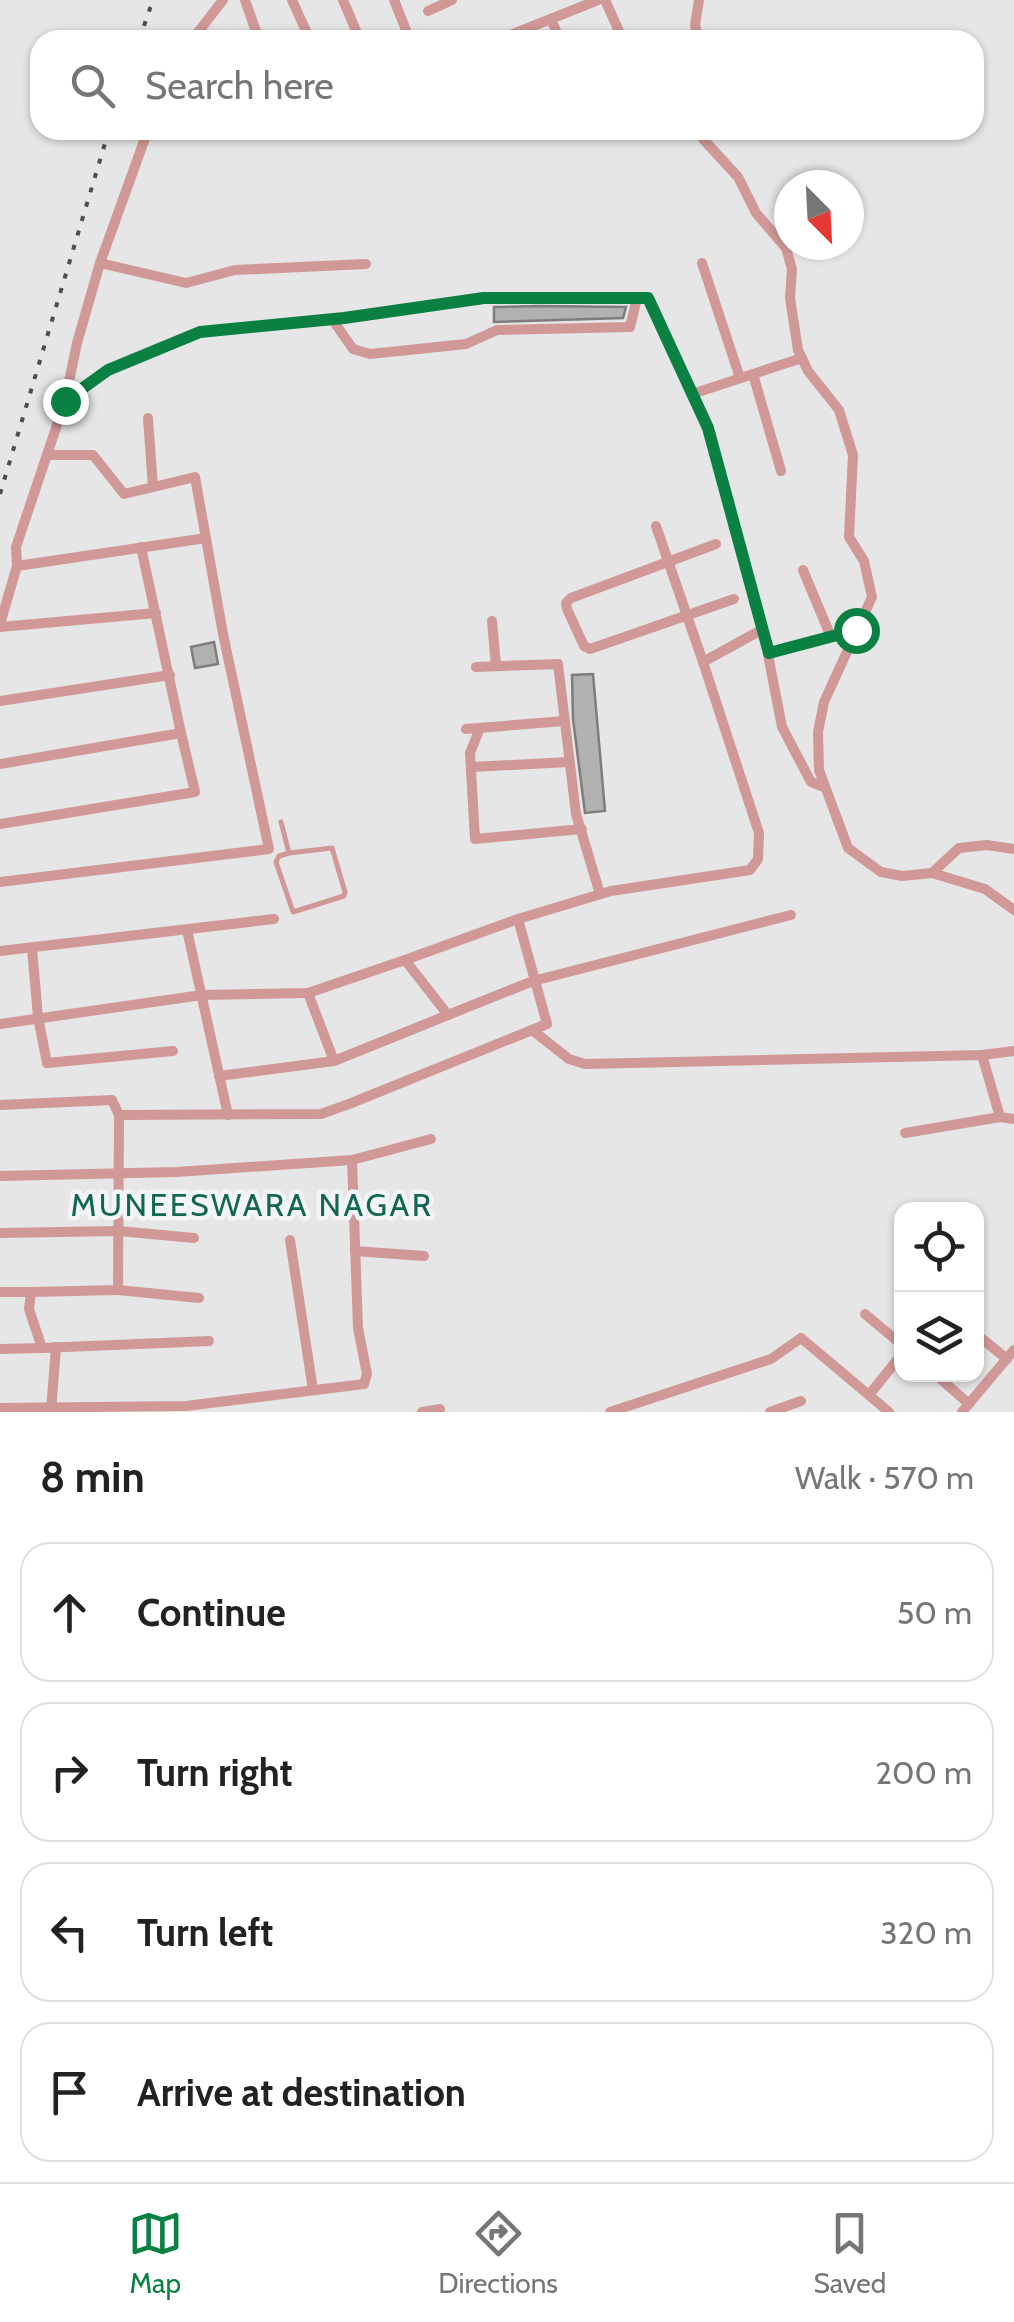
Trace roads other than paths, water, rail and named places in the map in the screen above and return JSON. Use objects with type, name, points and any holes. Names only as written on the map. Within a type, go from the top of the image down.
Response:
[{"type":"street","points":[[200,30],[222,0]]},
{"type":"street","points":[[245,0],[256,30]]},
{"type":"street","points":[[292,0],[306,30]]},
{"type":"street","points":[[343,0],[356,30]]},
{"type":"street","points":[[394,0],[406,30]]},
{"type":"street","points":[[428,10],[449,0]]},
{"type":"street","points":[[523,30],[601,0],[618,30]]},
{"type":"street","points":[[696,30],[699,0]]},
{"type":"street","points":[[551,19],[556,30]]},
{"type":"street","points":[[144,140],[100,263],[76,344],[65,401],[16,547],[16,566],[0,625],[156,613]]},
{"type":"street","points":[[704,140],[738,177],[756,213],[786,248],[792,269],[790,298],[802,358],[839,410],[853,455],[849,537],[864,561],[872,597],[824,702],[818,732],[819,770],[848,848],[881,872],[902,876],[932,873],[985,890],[1014,910]]},
{"type":"street","points":[[100,263],[186,283],[236,270],[366,264]]},
{"type":"street","points":[[702,263],[740,378]]},
{"type":"street","points":[[65,401],[108,370],[200,332],[332,320],[484,298],[648,298],[708,428],[763,628],[782,727],[811,782],[824,787]]},
{"type":"street","points":[[332,320],[353,349],[370,354],[466,344],[492,331],[628,328],[637,298]]},
{"type":"street","points":[[692,394],[802,358]]},
{"type":"street","points":[[753,374],[781,471]]},
{"type":"street","points":[[148,418],[153,487]]},
{"type":"street","points":[[0,882],[270,849],[223,634],[195,477],[124,494],[93,455],[48,455]]},
{"type":"street","points":[[0,1024],[202,995],[308,993],[600,894],[750,870],[758,859],[759,833],[656,526]]},
{"type":"street","points":[[16,566],[206,538]]},
{"type":"street","points":[[716,544],[571,598],[567,609],[588,649],[734,599]]},
{"type":"street","points":[[0,824],[195,792],[141,548]]},
{"type":"street","points":[[803,570],[831,637]]},
{"type":"street","points":[[492,622],[496,666]]},
{"type":"street","points":[[703,662],[763,628]]},
{"type":"street","points":[[769,653],[856,630]]},
{"type":"street","points":[[476,667],[558,664],[576,814],[600,894]]},
{"type":"street","points":[[0,700],[170,675]]},
{"type":"street","points":[[466,729],[564,721]]},
{"type":"street","points":[[480,728],[470,753],[475,838],[582,829]]},
{"type":"street","points":[[0,764],[181,733]]},
{"type":"street","points":[[472,767],[569,762]]},
{"type":"street","points":[[932,873],[959,848],[988,845],[1014,849]]},
{"type":"street","points":[[219,1076],[334,1061],[533,980],[791,915]]},
{"type":"street","points":[[0,951],[274,919]]},
{"type":"street","points":[[120,1115],[321,1114],[547,1024],[518,919]]},
{"type":"street","points":[[188,930],[228,1115]]},
{"type":"street","points":[[32,948],[38,1017],[48,1064],[173,1050]]},
{"type":"street","points":[[406,960],[448,1015]]},
{"type":"street","points":[[308,993],[334,1061]]},
{"type":"street","points":[[532,1030],[569,1059],[585,1064],[1014,1051]]},
{"type":"street","points":[[982,1054],[1000,1117]]},
{"type":"street","points":[[0,1105],[112,1100],[120,1115],[118,1290]]},
{"type":"street","points":[[905,1132],[1000,1117],[1014,1119]]},
{"type":"street","points":[[0,1176],[119,1174],[352,1160],[431,1140]]},
{"type":"street","points":[[0,1408],[186,1406],[360,1386],[367,1382],[358,1328],[352,1160]]},
{"type":"street","points":[[0,1233],[118,1231],[194,1238]]},
{"type":"street","points":[[290,1240],[313,1390]]},
{"type":"street","points":[[355,1251],[424,1256]]},
{"type":"street","points":[[0,1292],[118,1290],[199,1298]]},
{"type":"street","points":[[30,1292],[29,1309],[42,1348]]},
{"type":"street","points":[[865,1314],[894,1338]]},
{"type":"street","points":[[610,1412],[771,1360],[802,1338],[889,1412]]},
{"type":"street","points":[[943,1382],[966,1408],[1011,1355],[984,1339]]},
{"type":"street","points":[[0,1349],[209,1341]]},
{"type":"street","points":[[51,1410],[56,1347]]},
{"type":"street","points":[[870,1395],[894,1364]]},
{"type":"street","points":[[256,1397],[258,1412]]},
{"type":"street","points":[[770,1412],[801,1400]]},
{"type":"street","points":[[422,1412],[440,1409]]},
{"type":"lane","points":[[281,822],[287,850]]},
{"type":"lane","points":[[270,849],[332,848],[344,896],[293,912],[276,862],[287,850]]},
{"type":"railway","points":[[142,30],[153,0]]},
{"type":"railway","points":[[0,494],[106,140]]},
{"type":"district","name":"MUNEESWARA NAGAR","points":[[252,1204]]}]
